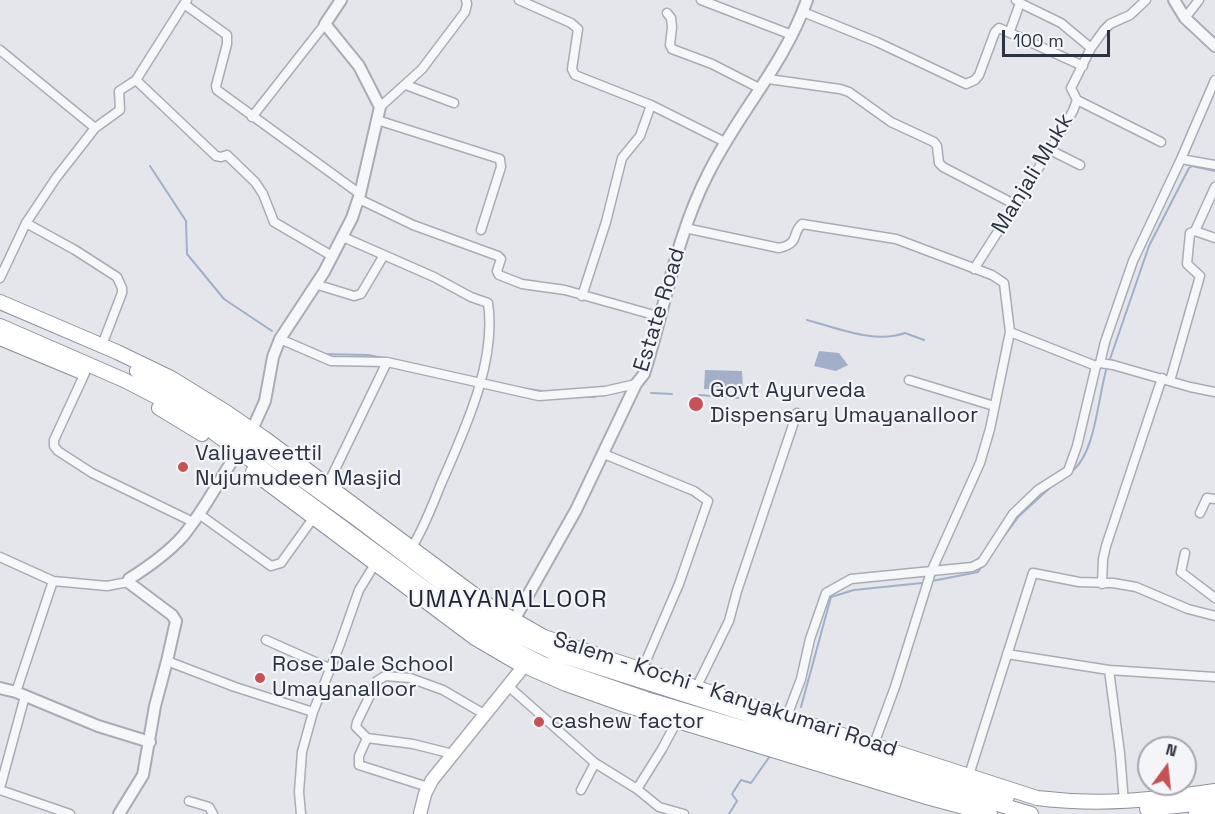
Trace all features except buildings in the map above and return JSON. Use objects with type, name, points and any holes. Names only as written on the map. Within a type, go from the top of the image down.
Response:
[{"type":"highway","name":"Salem - Kochi - Kanyakumari Road","points":[[0,303],[102,345],[171,378],[252,430],[328,484],[488,605],[544,637],[1037,798],[1073,802],[1124,802],[1215,791]]},
{"type":"highway","points":[[0,313],[128,367],[192,400],[353,516],[498,626],[554,653],[1026,803],[1085,812],[1215,802]]},
{"type":"highway","points":[[0,326],[124,380],[186,412],[492,638],[543,664],[646,699],[1031,814]]},
{"type":"highway","name":"Salem - Kochi - Kanyakumari Road","points":[[0,338],[137,394],[195,429],[475,638],[524,666],[622,704],[959,810],[990,814]]},
{"type":"highway","points":[[1196,814],[1215,812]]},
{"type":"main road","points":[[420,814],[428,787],[524,666]]},
{"type":"street","points":[[252,117],[341,0]]},
{"type":"street","points":[[252,430],[265,401],[273,357],[280,339],[324,272],[343,237],[360,196],[380,107],[422,69],[465,12],[466,0]]},
{"type":"street","points":[[519,0],[575,25],[578,33],[572,69],[575,75],[651,105],[726,142]]},
{"type":"street","points":[[701,0],[792,35]]},
{"type":"street","name":"Estate Road","points":[[514,620],[576,510],[636,384],[644,374],[685,228],[707,176],[726,142],[768,79],[792,35],[807,0]]},
{"type":"street","name":"Manjali Mukk","points":[[974,269],[1050,150],[1077,100],[1071,88],[1091,48],[1110,24],[1130,15],[1146,0]]},
{"type":"street","points":[[1174,0],[1185,18],[1215,46]]},
{"type":"street","points":[[1185,18],[1199,0]]},
{"type":"street","points":[[1010,32],[1018,1],[1061,22],[1091,48]]},
{"type":"street","points":[[0,278],[26,223],[56,178],[94,128],[120,110],[120,91],[136,80],[186,2],[227,35],[227,44],[216,86],[220,94],[360,196],[413,225],[498,256],[501,259],[497,272],[503,277],[522,284],[565,290],[661,317]]},
{"type":"street","points":[[667,12],[671,18],[670,45],[672,50],[712,64],[760,89]]},
{"type":"street","points":[[803,12],[877,42],[966,84],[975,80],[979,75],[995,32],[999,28],[1083,66]]},
{"type":"street","points":[[325,24],[359,66],[380,107]]},
{"type":"street","points":[[0,50],[94,128]]},
{"type":"street","points":[[768,79],[849,92],[891,122],[934,142],[937,146],[939,163],[943,167],[1016,205]]},
{"type":"street","points":[[136,80],[216,156],[227,155],[255,182],[263,194],[274,222],[332,256]]},
{"type":"street","points":[[787,716],[801,679],[810,639],[826,592],[851,579],[972,567],[981,562],[1013,514],[1038,490],[1068,471],[1103,364],[1105,342],[1133,261],[1215,80]]},
{"type":"street","points":[[406,85],[454,103]]},
{"type":"street","points":[[1077,100],[1161,142]]},
{"type":"street","points":[[582,296],[606,222],[622,158],[639,136],[651,105]]},
{"type":"street","points":[[377,120],[500,159],[501,167],[481,230]]},
{"type":"street","points":[[1050,150],[1080,165]]},
{"type":"street","points":[[1181,159],[1215,165]]},
{"type":"street","points":[[1102,584],[1106,546],[1166,380],[1200,276],[1187,264],[1189,237],[1192,231],[1195,231],[1215,186]]},
{"type":"street","points":[[26,223],[117,277],[122,293],[102,345]]},
{"type":"street","points":[[685,228],[779,248],[789,245],[794,240],[802,224],[897,239],[992,275],[1004,283],[1010,332],[980,464],[930,572],[895,687],[874,744]]},
{"type":"street","points":[[1195,231],[1215,238]]},
{"type":"street","points":[[343,237],[488,303],[489,332],[480,383],[461,439],[412,548]]},
{"type":"street","points":[[315,284],[354,296],[361,294],[384,255]]},
{"type":"street","points":[[1010,332],[1103,364],[1215,392]]},
{"type":"street","points":[[280,339],[331,362],[387,362],[539,396],[605,391],[636,384]]},
{"type":"street","points":[[328,484],[387,362]]},
{"type":"street","points":[[85,373],[54,440],[54,446],[92,473],[196,518],[271,566],[281,563],[314,518]]},
{"type":"street","points":[[909,380],[994,406]]},
{"type":"street","points":[[696,688],[729,621],[736,591],[797,412]]},
{"type":"street","points":[[604,454],[694,491],[708,501],[680,584],[642,670]]},
{"type":"street","points":[[0,557],[52,581],[107,586],[128,582],[183,536],[234,458]]},
{"type":"street","points":[[1200,513],[1207,498],[1215,499]]},
{"type":"street","points":[[1185,553],[1181,572],[1215,598]]},
{"type":"street","points":[[301,814],[299,792],[302,752],[313,712],[359,590],[375,564]]},
{"type":"street","points":[[969,775],[1034,573],[1079,582],[1113,583],[1136,587],[1188,609],[1215,616]]},
{"type":"street","points":[[52,581],[21,694],[0,789],[70,814]]},
{"type":"street","points":[[118,814],[143,775],[157,695],[176,621],[172,615],[128,582]]},
{"type":"street","points":[[266,640],[331,669]]},
{"type":"street","points":[[1007,654],[1109,670],[1215,677]]},
{"type":"street","points":[[167,661],[235,687],[313,712]]},
{"type":"street","points":[[1109,670],[1124,802]]},
{"type":"street","points":[[453,753],[413,744],[367,738],[358,731],[357,722],[377,681],[385,676],[410,678],[443,690],[484,714]]},
{"type":"street","points":[[507,685],[595,763],[637,789],[658,810],[684,814]]},
{"type":"street","points":[[0,688],[21,694],[98,726],[150,742]]},
{"type":"street","points":[[637,789],[677,721]]},
{"type":"street","points":[[367,738],[359,756],[359,765],[428,787]]},
{"type":"street","points":[[581,790],[595,763]]},
{"type":"street","points":[[189,801],[209,807],[213,814]]},
{"type":"water","points":[[819,351],[839,353],[848,365],[836,371],[814,366]]},
{"type":"water","points":[[705,370],[742,371],[743,390],[704,389]]},
{"type":"waterway","points":[[150,166],[186,221],[187,254],[224,299],[272,331]]},
{"type":"waterway","points":[[1109,362],[1149,246],[1189,168],[1192,166],[1215,171]]},
{"type":"waterway","points":[[807,320],[869,336],[881,337],[905,333],[924,340]]},
{"type":"waterway","points":[[323,354],[368,355],[383,358]]},
{"type":"waterway","points":[[1072,471],[1080,463],[1091,438],[1107,367]]},
{"type":"waterway","points":[[517,387],[547,392]]},
{"type":"waterway","points":[[651,393],[672,394]]},
{"type":"waterway","points":[[699,395],[738,398]]},
{"type":"waterway","points":[[574,397],[595,397]]},
{"type":"waterway","points":[[1002,539],[1019,516],[1053,485]]},
{"type":"waterway","points":[[932,581],[978,572],[982,566]]},
{"type":"waterway","points":[[801,707],[831,597],[854,590],[922,583]]},
{"type":"waterway","points":[[729,814],[737,801],[732,794],[741,780],[751,783],[770,756]]},
{"type":"place","name":"Govt Ayurveda Dispensary Umayanalloor","points":[[696,404]]},
{"type":"place","name":"Valiyaveettil Nujumudeen Masjid","points":[[183,467]]},
{"type":"place","name":"Rose Dale School Umayanalloor","points":[[260,678]]},
{"type":"place","name":"cashew factor","points":[[539,722]]},
{"type":"district","name":"UMAYANALLOOR","points":[[508,600]]}]
